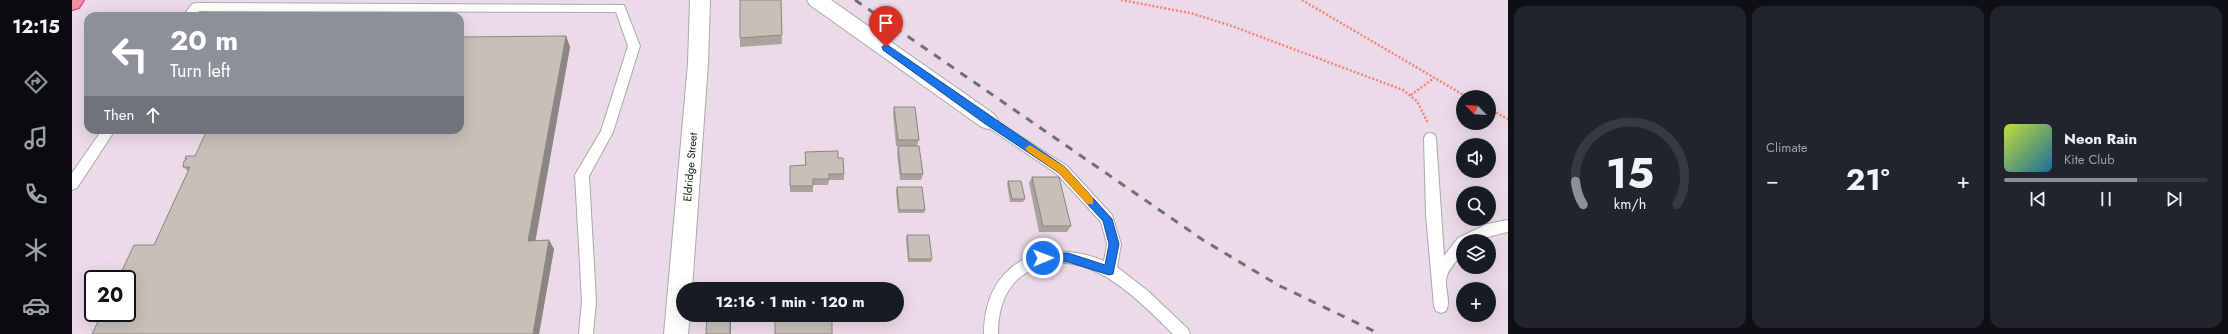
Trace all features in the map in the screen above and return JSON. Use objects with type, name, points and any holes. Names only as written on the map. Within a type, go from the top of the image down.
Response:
[{"type":"street","name":"Eldridge Street","points":[[676,334],[698,63],[700,0]]},
{"type":"street","points":[[817,0],[987,120]]},
{"type":"lane","points":[[192,12],[196,7],[271,4],[620,8],[634,46],[607,132],[582,174],[589,301],[586,334]]},
{"type":"lane","points":[[987,120],[1062,170],[1107,219],[1114,244],[1109,271]]},
{"type":"lane","points":[[72,184],[106,134]]},
{"type":"lane","points":[[1430,138],[1433,214],[1441,306]]},
{"type":"lane","points":[[1479,234],[1487,230],[1508,226]]},
{"type":"lane","points":[[1439,278],[1447,262],[1456,251]]},
{"type":"lane","points":[[991,334],[995,306],[999,292],[1009,277],[1031,261],[1043,258],[1068,258],[1109,271],[1140,292],[1183,334]]},
{"type":"path","points":[[1120,0],[1190,13],[1229,25],[1297,49],[1403,90],[1411,95],[1424,111],[1430,138]]},
{"type":"path","points":[[1302,0],[1456,91]]},
{"type":"path","points":[[1411,95],[1434,78]]},
{"type":"path","points":[[1496,113],[1508,119]]},
{"type":"shaded area","points":[[72,0],[1508,0],[1508,334],[72,334]]},
{"type":"building","points":[[740,0],[781,0],[782,35],[740,38]]},
{"type":"building","points":[[566,36],[528,241],[549,240],[533,334],[92,334],[98,322],[136,322],[136,270],[122,270],[134,245],[154,245],[190,167],[183,167],[184,161],[187,159],[185,159],[186,156],[195,156],[205,134],[464,134],[464,37]]},
{"type":"building","points":[[894,107],[915,107],[919,140],[898,140]]},
{"type":"building","points":[[898,146],[919,146],[923,174],[901,174]]},
{"type":"building","points":[[838,151],[838,158],[843,158],[844,174],[829,174],[829,179],[813,179],[813,186],[790,186],[790,166],[806,165],[805,152]]},
{"type":"building","points":[[1032,177],[1059,177],[1071,226],[1043,226]]},
{"type":"building","points":[[1008,181],[1021,181],[1025,199],[1012,199]]},
{"type":"building","points":[[897,187],[922,187],[925,210],[899,210]]},
{"type":"building","points":[[907,235],[929,235],[932,259],[909,259]]},
{"type":"building","points":[[707,322],[730,322],[730,334],[706,334]]},
{"type":"building","points":[[775,322],[832,322],[832,334],[775,334]]},
{"type":"railway","points":[[855,0],[1203,240],[1278,285],[1380,334]]},
{"type":"slow traffic","points":[[1030,148],[1062,170],[1090,201]]},
{"type":"route","points":[[886,47],[987,120],[1062,170],[1107,219],[1114,244],[1109,271],[1103,267],[1068,258],[1043,258]]}]
